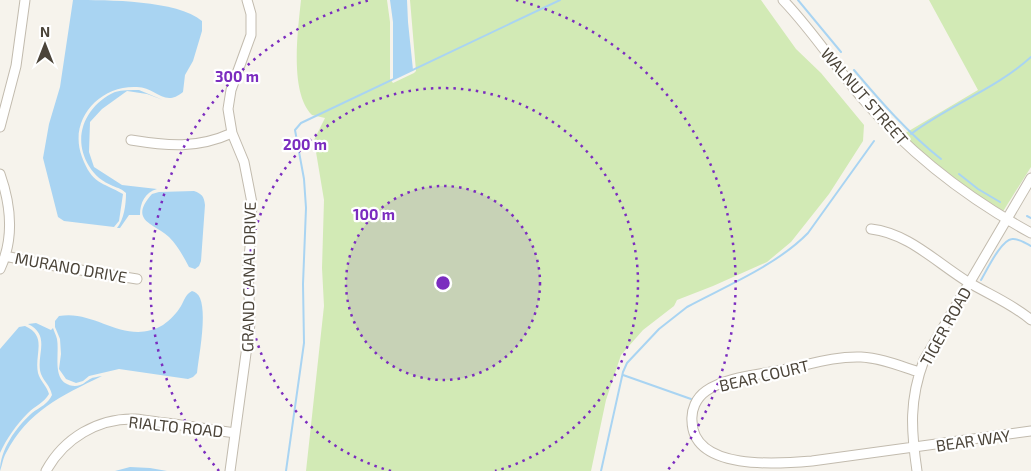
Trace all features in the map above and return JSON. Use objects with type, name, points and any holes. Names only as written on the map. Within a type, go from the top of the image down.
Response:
[{"type":"street","points":[[0,127],[16,66],[25,0]]},
{"type":"street","name":"GRAND CANAL DRIVE","points":[[230,471],[250,324],[248,266],[252,203],[244,162],[232,133],[228,116],[230,96],[250,41],[252,28],[251,14],[247,0]]},
{"type":"street","name":"WALNUT STREET","points":[[783,0],[862,98],[896,134],[958,188],[1006,220],[1031,233]]},
{"type":"street","points":[[131,140],[174,146],[218,140],[232,133]]},
{"type":"street","points":[[0,174],[7,194],[10,226],[5,256],[0,269]]},
{"type":"street","name":"TIGER ROAD","points":[[917,471],[912,413],[919,372],[969,282],[1031,178]]},
{"type":"street","points":[[871,229],[882,230],[899,236],[1031,320]]},
{"type":"street","name":"MURANO DRIVE","points":[[5,256],[42,264],[137,279]]},
{"type":"street","name":"BEAR COURT","points":[[914,448],[800,462],[753,462],[723,458],[712,454],[700,444],[693,429],[692,415],[699,398],[706,391],[728,381],[835,359],[859,357],[876,359],[919,372]]},
{"type":"street","name":"RIALTO ROAD","points":[[46,471],[56,456],[73,439],[92,428],[117,420],[141,420],[235,433]]},
{"type":"street","name":"BEAR WAY","points":[[914,448],[1031,431]]},
{"type":"green space","points":[[301,0],[387,0],[390,22],[390,79],[393,83],[416,71],[410,0],[761,0],[796,49],[821,73],[864,125],[863,141],[829,194],[791,242],[767,262],[677,300],[674,306],[643,330],[621,355],[606,400],[591,471],[306,471],[324,306],[322,268],[324,200],[314,140],[325,118],[312,115],[305,105],[300,92],[297,44]]},
{"type":"green space","points":[[929,0],[1031,0],[1031,167],[1002,213],[940,169],[902,135],[978,90]]},
{"type":"water","points":[[73,0],[123,1],[159,5],[191,14],[202,21],[202,31],[193,61],[185,75],[183,92],[170,98],[160,96],[144,88],[123,88],[110,92],[99,99],[90,107],[83,118],[79,130],[79,143],[86,166],[98,181],[123,194],[119,221],[114,227],[64,221],[58,217],[43,158],[49,124],[60,87]]},
{"type":"water","points":[[390,0],[407,0],[413,70],[393,79],[393,22]]},
{"type":"water","points":[[139,90],[163,100],[147,94],[127,91],[102,109],[90,122],[89,152],[94,167],[122,185],[157,189],[146,195],[141,206],[140,215],[129,215],[120,228],[117,228],[124,212],[126,193],[102,180],[91,169],[81,144],[82,133],[89,113],[105,98],[118,91]]},
{"type":"water","points":[[194,191],[202,196],[205,205],[201,261],[195,269],[189,267],[169,237],[146,220],[142,210],[152,194]]},
{"type":"water","points":[[192,291],[197,293],[200,298],[203,314],[197,373],[193,377],[188,379],[119,369],[89,376],[83,381],[76,383],[66,379],[59,369],[60,339],[55,327],[55,321],[59,316],[73,315],[123,330],[149,331],[171,319],[186,296]]},
{"type":"water","points":[[36,323],[51,330],[53,328],[57,339],[58,368],[62,380],[67,384],[77,386],[82,385],[91,378],[102,376],[59,398],[35,415],[15,438],[5,455],[0,471],[3,455],[10,439],[26,419],[46,403],[52,395],[41,374],[41,340],[39,334],[28,324]]},
{"type":"water","points":[[25,326],[32,330],[38,340],[38,373],[49,394],[45,400],[20,422],[0,453],[0,349],[19,327]]},
{"type":"water","points":[[130,467],[150,468],[167,471],[115,471]]},
{"type":"waterway","points":[[286,471],[304,343],[303,284],[306,208],[304,179],[295,130],[301,123],[560,0]]},
{"type":"waterway","points":[[798,0],[841,52]]},
{"type":"waterway","points":[[911,134],[941,114],[988,88],[1031,57]]},
{"type":"waterway","points":[[854,70],[906,128],[941,159]]},
{"type":"waterway","points":[[601,471],[623,372],[627,363],[659,329],[687,307],[766,265],[796,245],[808,233],[874,141]]},
{"type":"waterway","points":[[959,174],[978,189],[1000,202]]},
{"type":"waterway","points":[[1027,216],[1031,218]]},
{"type":"waterway","points":[[981,280],[1003,244],[1012,239],[1017,239],[1031,246]]},
{"type":"waterway","points":[[623,375],[691,399]]}]
